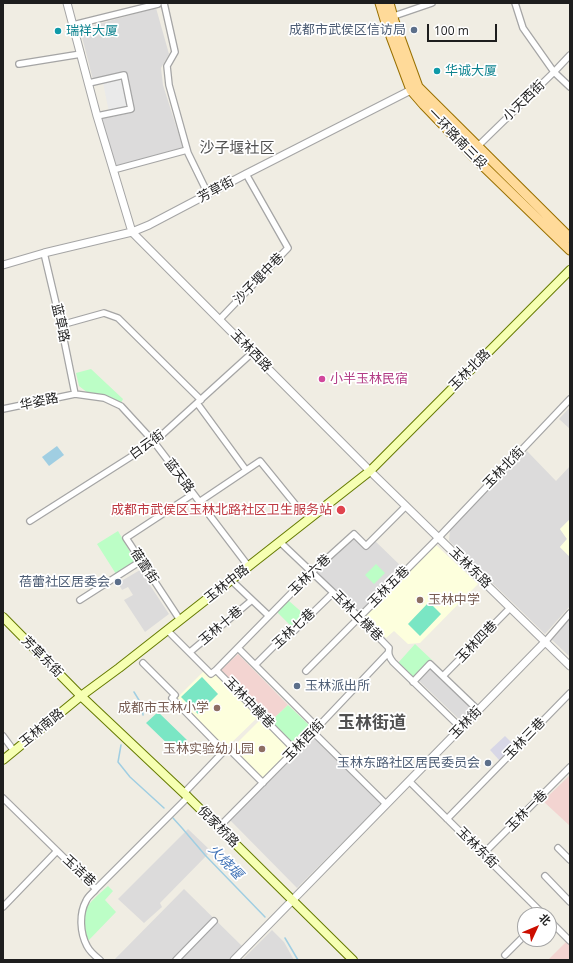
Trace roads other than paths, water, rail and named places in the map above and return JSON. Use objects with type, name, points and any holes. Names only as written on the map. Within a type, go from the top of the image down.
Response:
[{"type":"main road","name":"一环路南三段","points":[[380,3],[386,23],[424,105],[474,157],[570,250]]},
{"type":"main road","name":"一环路南三段","points":[[389,3],[415,88],[430,100],[570,238]]},
{"type":"main road","name":"玉林北路","points":[[370,471],[570,270]]},
{"type":"main road","name":"玉林中路","points":[[82,696],[370,471]]},
{"type":"main road","name":"芳草东街","points":[[4,621],[82,696]]},
{"type":"main road","name":"玉林南路","points":[[3,760],[82,696]]},
{"type":"main road","name":"倪家桥路","points":[[82,696],[186,795],[353,960]]},
{"type":"street","points":[[67,3],[97,116],[132,232]]},
{"type":"street","points":[[73,25],[161,3],[175,52],[168,66],[169,85],[187,150],[208,194]]},
{"type":"street","points":[[394,16],[432,3]]},
{"type":"street","points":[[515,3],[523,28],[554,72],[570,87]]},
{"type":"street","points":[[19,64],[81,54]]},
{"type":"street","name":"小天西街","points":[[477,147],[570,55]]},
{"type":"street","points":[[89,83],[124,75],[131,109],[97,116]]},
{"type":"street","name":"芳草街","points":[[3,264],[132,232],[149,225],[415,88]]},
{"type":"street","points":[[113,170],[187,150]]},
{"type":"street","name":"沙子堰中巷","points":[[220,319],[288,248],[246,174]]},
{"type":"street","name":"玉林西路","points":[[132,232],[370,471]]},
{"type":"street","name":"蓝草路","points":[[44,253],[62,325],[75,394]]},
{"type":"street","points":[[62,325],[104,313],[118,318],[199,401],[246,470]]},
{"type":"street","name":"白云街","points":[[30,521],[154,442],[252,353]]},
{"type":"street","name":"华姿路","points":[[3,409],[75,394]]},
{"type":"street","name":"蓝天路","points":[[75,394],[104,398],[121,406],[154,442],[249,567]]},
{"type":"street","name":"玉林北街","points":[[438,537],[570,399]]},
{"type":"street","points":[[200,502],[260,461],[299,509]]},
{"type":"street","name":"玉林东路","points":[[370,471],[570,666]]},
{"type":"street","name":"蓓蕾街","points":[[180,620],[126,538],[193,494]]},
{"type":"street","name":"玉林六巷","points":[[216,670],[312,572],[354,534],[366,546],[406,506]]},
{"type":"street","name":"玉林五巷","points":[[306,671],[438,537]]},
{"type":"street","name":"玉林上横巷","points":[[280,542],[359,617],[389,648],[388,653],[393,662],[461,728]]},
{"type":"street","points":[[80,600],[141,561]]},
{"type":"street","points":[[231,580],[269,616]]},
{"type":"street","name":"玉林七巷","points":[[255,665],[289,631],[294,631],[333,593]]},
{"type":"street","name":"玉林十巷","points":[[190,652],[252,600]]},
{"type":"street","name":"玉林四巷","points":[[443,676],[510,608]]},
{"type":"street","name":"玉林街","points":[[234,960],[545,642],[570,613]]},
{"type":"street","name":"玉林中横巷","points":[[167,630],[211,674],[216,670],[295,750]]},
{"type":"street","points":[[238,648],[386,804]]},
{"type":"street","name":"玉林西街","points":[[218,828],[388,653]]},
{"type":"street","points":[[144,663],[175,695],[172,698],[224,751],[231,751],[263,783]]},
{"type":"street","points":[[413,682],[430,664],[478,710]]},
{"type":"street","name":"玉林三巷","points":[[447,819],[570,693]]},
{"type":"street","points":[[3,736],[14,751]]},
{"type":"street","name":"玉洁巷","points":[[3,798],[96,889],[186,795],[224,751]]},
{"type":"street","name":"玉林一巷","points":[[483,854],[570,767]]},
{"type":"street","name":"玉林东街","points":[[409,781],[536,907]]},
{"type":"street","points":[[558,848],[570,860]]},
{"type":"street","points":[[3,907],[57,851]]},
{"type":"street","points":[[545,876],[570,902]]},
{"type":"street","points":[[96,889],[86,901],[81,924],[87,945],[100,960]]},
{"type":"street","points":[[176,960],[214,921]]},
{"type":"street","points":[[557,928],[570,941]]},
{"type":"street","points":[[505,955],[517,943]]},
{"type":"water","points":[[57,446],[64,455],[49,466],[42,457]]},
{"type":"waterway","name":"火烧堰","points":[[134,692],[142,705],[143,715]]},
{"type":"waterway","name":"火烧堰","points":[[121,745],[118,762],[130,777],[164,808]]},
{"type":"waterway","name":"火烧堰","points":[[173,818],[205,855],[265,917]]},
{"type":"waterway","name":"火烧堰","points":[[285,938],[298,960]]},
{"type":"place","name":"成都市武侯区信访局","points":[[414,30]]},
{"type":"place","name":"瑞祥大厦","points":[[58,31]]},
{"type":"place","name":"华诚大厦","points":[[437,71]]},
{"type":"place","name":"小半玉林民宿","points":[[322,379]]},
{"type":"place","name":"成都市武侯区玉林北路社区卫生服务站","points":[[341,510]]},
{"type":"place","name":"蓓蕾社区居委会","points":[[118,582]]},
{"type":"place","name":"玉林中学","points":[[420,600]]},
{"type":"place","name":"玉林派出所","points":[[297,686]]},
{"type":"place","name":"成都市玉林小学","points":[[217,708]]},
{"type":"place","name":"玉林实验幼儿园","points":[[262,749]]},
{"type":"place","name":"玉林东路社区居民委员会","points":[[488,763]]},
{"type":"district","name":"沙子堰社区","points":[[237,149]]},
{"type":"district","name":"玉林街道","points":[[372,723]]}]
